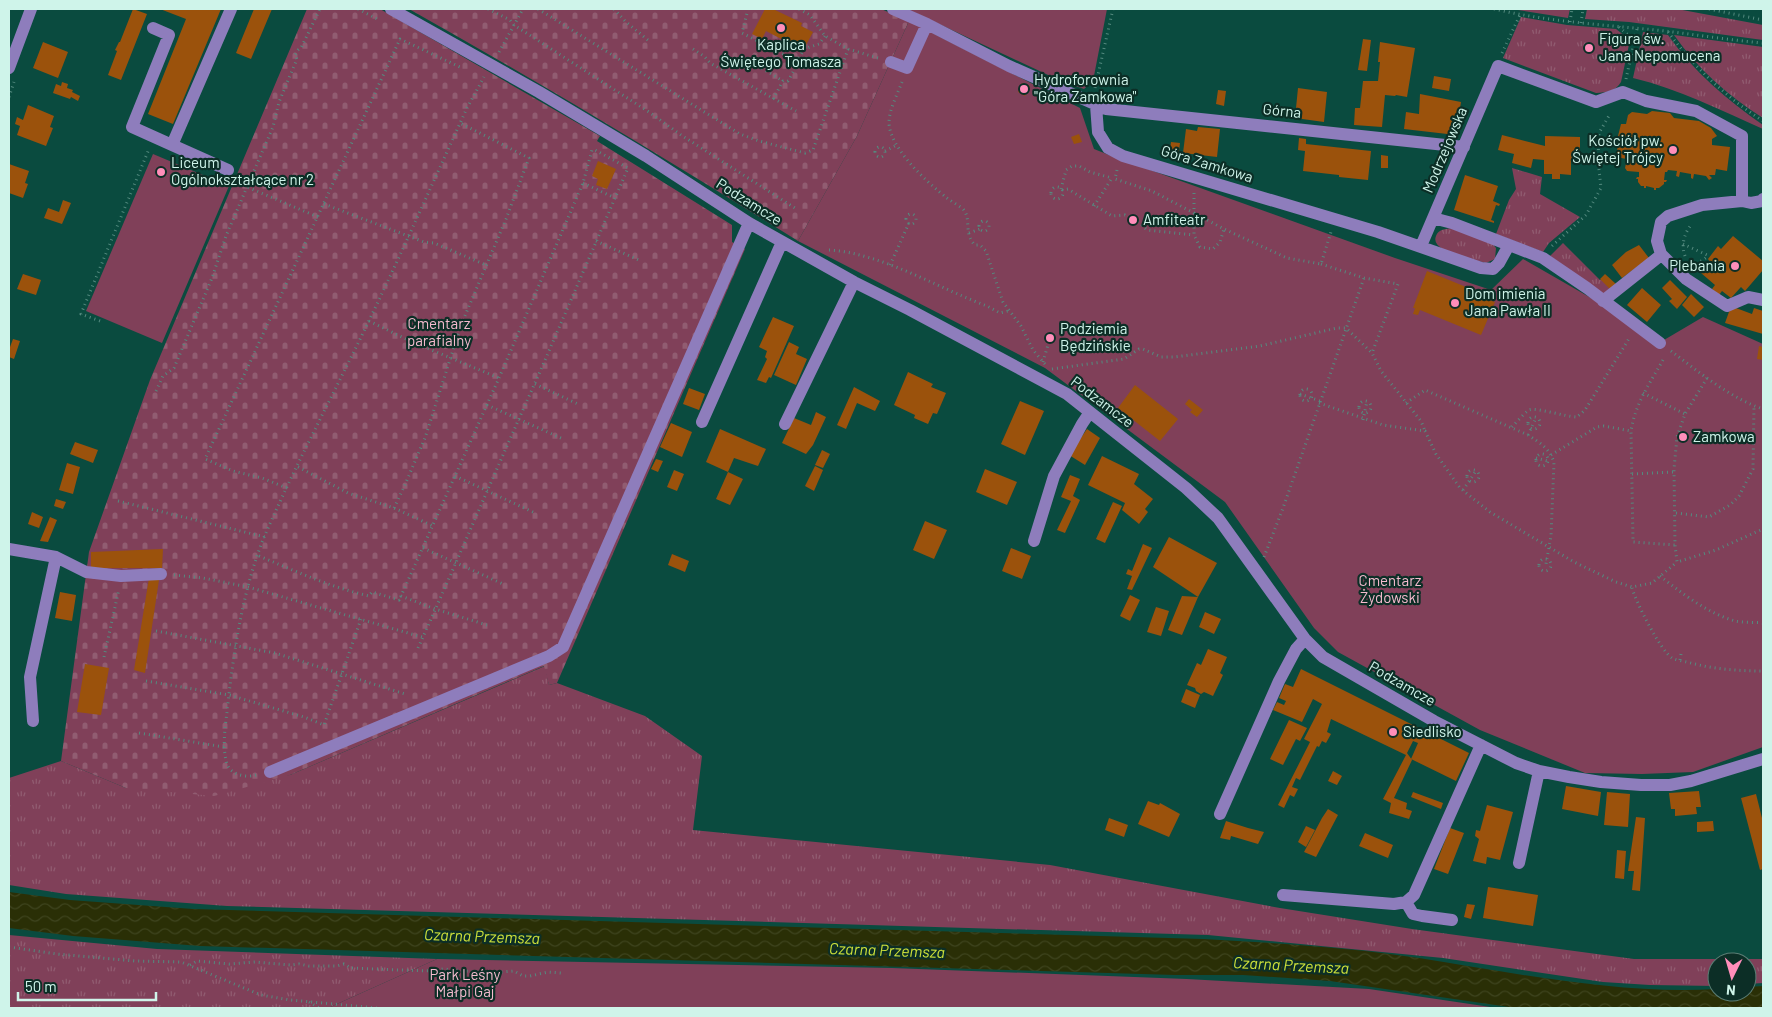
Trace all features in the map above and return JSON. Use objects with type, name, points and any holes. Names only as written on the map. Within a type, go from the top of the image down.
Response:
[{"type":"street","points":[[9,68],[31,9]]},
{"type":"street","points":[[172,145],[231,9]]},
{"type":"street","name":"Podzamcze","points":[[391,9],[638,151],[749,223],[782,242],[1067,394],[1186,488],[1218,518],[1305,640],[1323,657],[1434,722],[1516,763],[1539,771],[1600,782],[1670,785],[1691,781],[1763,759]]},
{"type":"street","points":[[893,9],[927,24],[1009,66],[1096,105]]},
{"type":"street","points":[[891,62],[907,68],[927,24]]},
{"type":"street","points":[[153,28],[169,35],[132,127],[228,170]]},
{"type":"street","points":[[1500,60],[1596,102],[1623,92],[1646,101],[1696,111],[1742,136],[1742,201]]},
{"type":"street","name":"Modrzejowska","points":[[1422,246],[1500,60]]},
{"type":"street","name":"Górna","points":[[1096,105],[1106,109],[1464,147]]},
{"type":"street","name":"Góra Zamkowa","points":[[1096,105],[1098,132],[1108,148],[1123,156],[1198,177],[1422,246],[1482,268],[1494,269],[1509,244]]},
{"type":"street","points":[[1763,199],[1762,201],[1751,203],[1742,201],[1702,205],[1668,216],[1661,222],[1657,241],[1661,255],[1686,279],[1727,306],[1748,297],[1763,300]]},
{"type":"street","points":[[1433,218],[1509,244],[1546,254],[1660,343]]},
{"type":"street","points":[[270,772],[549,656],[563,647],[749,223]]},
{"type":"street","points":[[702,422],[782,242]]},
{"type":"street","points":[[1603,300],[1661,255]]},
{"type":"street","points":[[785,424],[854,282]]},
{"type":"street","points":[[1034,541],[1054,476],[1090,412]]},
{"type":"street","points":[[9,549],[56,557],[86,572],[121,576],[160,574]]},
{"type":"street","points":[[33,722],[30,677],[56,557]]},
{"type":"street","points":[[1220,814],[1279,681],[1296,649],[1305,640]]},
{"type":"street","points":[[1283,895],[1394,904],[1406,902],[1414,895],[1481,745]]},
{"type":"street","points":[[1519,862],[1539,771]]},
{"type":"street","points":[[1406,902],[1413,914],[1452,920]]},
{"type":"path","points":[[156,391],[163,376],[174,368],[212,278],[226,236],[273,127],[279,102],[297,59],[295,56],[298,50],[302,48],[320,9]]},
{"type":"path","points":[[488,9],[510,20],[514,25],[798,210]]},
{"type":"path","points":[[270,772],[250,777],[236,774],[228,766],[224,747],[236,646],[248,587],[265,537],[287,488],[369,321],[460,123],[523,9]]},
{"type":"path","points":[[538,9],[740,134],[805,153],[813,150],[848,49]]},
{"type":"path","points":[[614,9],[649,41]]},
{"type":"path","points":[[748,9],[742,33],[797,60]]},
{"type":"path","points":[[799,9],[810,15],[825,36],[848,49],[891,62]]},
{"type":"path","points":[[1096,105],[1093,95],[1113,9]]},
{"type":"path","points":[[1494,9],[1520,15],[1570,22],[1763,44]]},
{"type":"path","points":[[1570,22],[1572,9]]},
{"type":"path","points":[[1581,23],[1583,9]]},
{"type":"path","points":[[1709,9],[1763,20]]},
{"type":"path","points":[[1500,60],[1520,15]]},
{"type":"path","points":[[1619,27],[1635,41]]},
{"type":"path","points":[[1546,254],[1586,215],[1601,188],[1598,160],[1599,133],[1623,92],[1638,29]]},
{"type":"path","points":[[1667,32],[1699,70],[1741,106],[1763,121]]},
{"type":"path","points":[[753,64],[783,81],[788,81],[804,49],[819,44],[825,36]]},
{"type":"path","points":[[287,488],[262,478],[233,471],[205,459],[400,39],[467,70]]},
{"type":"path","points":[[693,49],[710,63],[796,111]]},
{"type":"path","points":[[907,68],[890,114],[889,124],[893,138],[920,173],[948,200],[967,214],[969,239],[974,245],[980,245],[986,251],[1000,296],[1008,311],[1021,326],[1033,350],[1050,369],[1124,358],[1139,349],[1162,357],[1202,354],[1260,346],[1337,328],[1346,328],[1372,353],[1381,371],[1421,421],[1436,454],[1460,488],[1490,512],[1547,548],[1574,562],[1632,587],[1652,583],[1677,562],[1716,550],[1763,529]]},
{"type":"path","points":[[475,74],[484,78]]},
{"type":"path","points":[[773,99],[783,81]]},
{"type":"path","points":[[394,508],[424,438],[461,325],[506,219],[529,158],[460,123]]},
{"type":"path","points":[[100,321],[81,314],[154,137]]},
{"type":"path","points":[[885,151],[898,145]]},
{"type":"path","points":[[259,556],[351,592],[369,596],[372,592],[399,600],[584,184],[592,150],[628,168],[418,648]]},
{"type":"path","points":[[1094,206],[1114,179],[1123,156]]},
{"type":"path","points":[[1194,235],[1147,230],[1140,223],[1125,215],[1112,216],[1068,189],[1061,190],[1066,170],[1072,166],[1080,166],[1090,172],[1152,191],[1224,229],[1287,258],[1321,264],[1364,278],[1398,284],[1372,353]]},
{"type":"path","points":[[584,184],[615,198]]},
{"type":"path","points":[[247,187],[318,217]]},
{"type":"path","points":[[1194,195],[1194,235],[1200,247],[1213,249],[1220,242],[1224,229]]},
{"type":"path","points":[[324,204],[486,265]]},
{"type":"path","points":[[890,265],[909,223]]},
{"type":"path","points":[[1688,262],[1682,248],[1686,231],[1692,224]]},
{"type":"path","points":[[969,233],[980,229]]},
{"type":"path","points":[[1321,264],[1330,235]]},
{"type":"path","points":[[596,242],[641,261]]},
{"type":"path","points":[[1683,244],[1707,255],[1707,257],[1690,269]]},
{"type":"path","points":[[828,250],[844,251],[890,265],[987,306],[1000,314],[1008,311]]},
{"type":"path","points":[[1264,556],[1283,508],[1364,278]]},
{"type":"path","points":[[369,321],[410,341],[499,378]]},
{"type":"path","points":[[1512,427],[1528,411],[1534,409],[1577,418],[1584,411],[1636,325]]},
{"type":"path","points":[[1043,362],[1050,338]]},
{"type":"path","points":[[1660,343],[1708,378],[1754,406],[1763,409]]},
{"type":"path","points":[[1124,351],[1130,355]]},
{"type":"path","points":[[1663,360],[1643,393],[1631,431],[1633,542],[1675,545]]},
{"type":"path","points":[[1677,562],[1674,472],[1677,437],[1685,414],[1708,378]]},
{"type":"path","points":[[535,384],[580,405]]},
{"type":"path","points":[[1312,398],[1312,392],[1308,390],[1304,390],[1300,394],[1364,420],[1383,425],[1425,431]]},
{"type":"path","points":[[1406,403],[1425,390],[1512,427],[1544,445],[1554,462],[1551,536],[1547,548],[1547,561]]},
{"type":"path","points":[[1643,393],[1685,414]]},
{"type":"path","points":[[1364,420],[1367,401],[1363,401],[1359,405],[1360,411],[1365,413]]},
{"type":"path","points":[[487,405],[563,439]]},
{"type":"path","points":[[1676,513],[1709,517],[1730,505],[1739,496],[1753,469],[1754,406]]},
{"type":"path","points":[[1528,435],[1536,418],[1540,422],[1540,426],[1534,430],[1531,429]]},
{"type":"path","points":[[1551,455],[1597,427],[1604,426],[1631,431]]},
{"type":"path","points":[[1548,461],[1540,466],[1537,464],[1536,458],[1554,462]]},
{"type":"path","points":[[298,467],[348,493],[394,508],[433,526]]},
{"type":"path","points":[[1463,490],[1476,471],[1472,470],[1467,473],[1466,477],[1469,481]]},
{"type":"path","points":[[1632,474],[1674,472]]},
{"type":"path","points":[[455,476],[535,512]]},
{"type":"path","points":[[118,501],[265,537]]},
{"type":"path","points":[[423,548],[503,584]]},
{"type":"path","points":[[160,574],[202,578],[248,587],[422,637]]},
{"type":"path","points":[[104,657],[121,576]]},
{"type":"path","points":[[1660,576],[1689,599],[1712,612],[1736,621],[1763,623]]},
{"type":"path","points":[[1632,587],[1637,603],[1671,658],[1734,671],[1763,671]]},
{"type":"path","points":[[401,596],[487,625]]},
{"type":"path","points":[[146,681],[229,695],[304,717],[324,725],[361,619]]},
{"type":"path","points":[[156,631],[275,653],[405,694]]},
{"type":"path","points":[[1680,660],[1681,654]]},
{"type":"path","points":[[139,733],[224,747]]},
{"type":"path","points":[[9,947],[57,954],[134,961],[181,962],[261,995],[308,1002],[377,1008]]},
{"type":"path","points":[[190,965],[197,961],[229,964],[255,962],[309,966],[337,966],[344,964],[351,968],[399,970],[434,971],[443,969],[489,973],[514,971],[523,976],[548,972],[561,973]]},
{"type":"path","points":[[308,1002],[319,1008]]},
{"type":"green space","name":"Cmentarz parafialny","points":[[307,9],[380,9],[600,136],[597,141],[732,225],[732,242],[745,249],[557,683],[549,685],[544,666],[290,775],[214,796],[126,788],[61,761],[89,552],[150,380]]},
{"type":"green space","points":[[409,9],[881,9],[909,21],[857,136],[798,241],[605,123]]},
{"type":"green space","points":[[907,9],[1107,9],[1093,81],[1084,89],[1061,81]]},
{"type":"green space","points":[[1512,9],[1570,9],[1568,18]]},
{"type":"green space","points":[[1587,9],[1677,9],[1763,25],[1763,40],[1629,22],[1585,19]]},
{"type":"green space","points":[[1521,17],[1567,25],[1616,29],[1630,40],[1619,85],[1613,90],[1596,93],[1503,58]]},
{"type":"green space","name":"Cmentarz Żydowski","points":[[909,21],[1080,108],[1094,149],[1114,157],[1395,258],[1491,290],[1523,259],[1664,340],[1703,317],[1763,344],[1763,747],[1693,772],[1642,774],[1585,773],[1480,730],[1338,652],[1314,628],[1225,502],[1045,368],[798,241],[857,136]]},
{"type":"green space","points":[[1643,32],[1668,35],[1700,73],[1737,106],[1763,125],[1763,129],[1683,94],[1633,78]]},
{"type":"green space","points":[[1674,35],[1763,47],[1763,118],[1714,81]]},
{"type":"green space","points":[[153,154],[229,186],[162,343],[86,311]]},
{"type":"green space","points":[[1512,168],[1542,177],[1540,194],[1580,217],[1549,243],[1543,252],[1496,234],[1509,200],[1516,189]]},
{"type":"green space","points":[[1452,228],[1491,242],[1496,248],[1495,259],[1486,263],[1454,254],[1439,247],[1436,242],[1437,234],[1442,230]]},
{"type":"green space","points":[[1563,243],[1600,280],[1602,279],[1612,289],[1603,294],[1550,256]]},
{"type":"green space","points":[[545,666],[549,685],[557,683],[645,716],[702,756],[693,830],[1050,865],[1280,908],[1412,929],[1634,959],[1707,959],[1707,986],[1603,982],[1443,958],[1208,935],[227,906],[66,894],[9,885],[9,778],[61,761],[126,788],[290,775]]},
{"type":"green space","points":[[9,935],[157,949],[437,959],[328,1008],[9,1008]]},
{"type":"green space","name":"Park Leśny Małpi Gaj","points":[[437,959],[892,968],[1187,979],[1369,989],[1497,1008],[328,1008]]},
{"type":"green space","points":[[1757,959],[1763,959],[1763,983],[1757,983]]},
{"type":"water","name":"Czarna Przemsza","points":[[9,892],[70,900],[193,909],[1203,939],[1338,948],[1392,954],[1605,986],[1643,989],[1707,989],[1707,1002],[1757,1002],[1757,986],[1763,986],[1763,1008],[1516,1008],[1330,981],[1243,975],[1175,975],[200,946],[73,936],[9,928]]},
{"type":"building","points":[[133,9],[147,14],[121,80],[108,75],[117,51],[115,50]]},
{"type":"building","points":[[160,9],[221,9],[173,124],[148,114],[186,19]]},
{"type":"building","points":[[254,9],[272,9],[251,59],[236,53]]},
{"type":"building","name":"Kaplica Świętego Tomasza","points":[[765,9],[773,9],[802,23],[801,26],[813,32],[805,47],[793,41],[791,44],[766,31],[762,39],[752,34]]},
{"type":"building","points":[[1363,39],[1371,40],[1367,71],[1358,70]]},
{"type":"building","points":[[43,42],[68,52],[58,78],[33,68]]},
{"type":"building","points":[[1380,42],[1415,48],[1407,97],[1385,95],[1382,127],[1354,125],[1355,108],[1360,108],[1363,81],[1378,81]]},
{"type":"building","points":[[1434,76],[1451,79],[1449,91],[1432,88]]},
{"type":"building","points":[[62,82],[68,84],[67,88],[80,96],[78,101],[71,97],[70,99],[53,93],[56,84],[61,86]]},
{"type":"building","name":"Hydroforownia \"Góra Zamkowa\"","points":[[1022,83],[1030,86],[1025,96],[1018,92]]},
{"type":"building","points":[[1298,88],[1327,92],[1324,122],[1295,118]]},
{"type":"building","points":[[1218,90],[1226,91],[1224,106],[1216,104]]},
{"type":"building","points":[[1420,94],[1461,102],[1456,135],[1404,129],[1406,112],[1419,114]]},
{"type":"building","points":[[28,105],[54,116],[50,127],[53,128],[46,146],[17,135],[20,126],[15,124],[17,117],[23,120]]},
{"type":"building","name":"Kościół pw. Świętej Trójcy","points":[[1652,111],[1670,113],[1674,118],[1699,121],[1711,128],[1717,136],[1712,139],[1712,145],[1730,147],[1727,171],[1716,169],[1715,175],[1709,175],[1712,178],[1709,180],[1706,176],[1694,174],[1693,179],[1691,174],[1680,172],[1679,177],[1676,176],[1677,171],[1668,170],[1665,172],[1664,180],[1667,180],[1666,182],[1659,188],[1656,188],[1656,190],[1641,186],[1638,179],[1636,179],[1639,177],[1639,172],[1627,171],[1625,168],[1627,159],[1621,158],[1617,154],[1618,136],[1621,124],[1626,124],[1628,115],[1632,112],[1647,114]]},
{"type":"building","points":[[1198,127],[1220,129],[1217,157],[1183,153],[1186,129],[1197,131]]},
{"type":"building","points":[[1079,134],[1082,142],[1074,144],[1071,137]]},
{"type":"building","points":[[1502,135],[1545,146],[1545,136],[1580,137],[1580,151],[1576,151],[1576,161],[1571,161],[1571,175],[1560,174],[1560,179],[1552,179],[1552,174],[1544,174],[1544,160],[1533,159],[1531,168],[1512,163],[1514,154],[1498,150]]},
{"type":"building","points":[[1299,138],[1306,139],[1306,144],[1371,151],[1368,180],[1303,171],[1305,151],[1298,150]]},
{"type":"building","points":[[1171,142],[1180,143],[1178,159],[1169,156]]},
{"type":"building","points":[[1381,155],[1388,156],[1388,168],[1381,168]]},
{"type":"building","points":[[598,161],[616,169],[607,189],[596,185],[598,179],[592,176]]},
{"type":"building","points":[[9,164],[29,171],[25,183],[28,184],[23,198],[9,193]]},
{"type":"building","points":[[1465,175],[1498,186],[1493,201],[1500,204],[1499,206],[1496,205],[1491,220],[1494,223],[1454,210]]},
{"type":"building","points":[[63,200],[71,203],[62,224],[44,218],[48,208],[59,212]]},
{"type":"building","name":"Plebania","points":[[1733,236],[1763,261],[1763,270],[1745,291],[1741,287],[1731,298],[1722,291],[1719,295],[1712,289],[1715,285],[1701,273],[1710,262],[1708,259],[1718,246],[1721,249]]},
{"type":"building","points":[[1639,245],[1649,258],[1622,278],[1612,265],[1626,252]]},
{"type":"building","name":"Dom imienia Jana Pawła II","points":[[1427,271],[1488,296],[1487,299],[1495,302],[1481,335],[1420,310],[1418,315],[1413,314],[1415,308],[1413,308]]},
{"type":"building","points":[[23,274],[41,280],[36,295],[17,289]]},
{"type":"building","points":[[1605,274],[1616,284],[1610,289],[1600,279]]},
{"type":"building","points":[[1670,280],[1687,297],[1677,309],[1669,301],[1672,299],[1662,288]]},
{"type":"building","points":[[1642,288],[1661,305],[1647,322],[1627,305]]},
{"type":"building","points":[[1691,294],[1704,307],[1694,317],[1682,305]]},
{"type":"building","points":[[1736,308],[1752,314],[1754,308],[1763,311],[1763,334],[1725,323],[1730,309]]},
{"type":"building","points":[[773,317],[794,326],[771,378],[769,377],[766,383],[757,380],[767,359],[765,357],[767,351],[759,347]]},
{"type":"building","points":[[13,339],[20,341],[14,359],[9,357],[9,347]]},
{"type":"building","points":[[789,342],[799,347],[796,354],[807,359],[796,385],[774,375]]},
{"type":"building","points":[[1759,346],[1763,347],[1763,360],[1757,359]]},
{"type":"building","points":[[908,372],[933,384],[931,387],[946,393],[937,414],[933,413],[928,424],[914,418],[915,415],[894,405]]},
{"type":"building","points":[[1135,385],[1178,419],[1160,441],[1118,408]]},
{"type":"building","points":[[854,387],[880,401],[875,411],[857,403],[846,429],[837,425]]},
{"type":"building","points":[[689,388],[705,394],[699,410],[683,404]]},
{"type":"building","points":[[1189,399],[1203,410],[1197,417],[1190,412],[1192,410],[1185,404]]},
{"type":"building","points":[[1020,401],[1044,411],[1025,455],[1001,444]]},
{"type":"building","points":[[816,412],[826,417],[813,445],[806,454],[782,443],[794,418],[811,425]]},
{"type":"building","points":[[671,423],[692,432],[682,457],[660,447]]},
{"type":"building","points":[[720,429],[766,449],[758,466],[734,458],[728,472],[706,462]]},
{"type":"building","points":[[1087,429],[1100,438],[1085,465],[1069,455]]},
{"type":"building","points":[[75,442],[98,450],[93,463],[70,454]]},
{"type":"building","points":[[822,450],[830,454],[823,468],[815,465]]},
{"type":"building","points":[[1102,456],[1139,474],[1134,484],[1153,499],[1145,509],[1148,512],[1139,524],[1122,510],[1125,503],[1088,485]]},
{"type":"building","points":[[656,459],[663,461],[658,472],[651,469]]},
{"type":"building","points":[[67,463],[80,467],[73,494],[59,490]]},
{"type":"building","points":[[815,466],[823,470],[814,491],[805,486]]},
{"type":"building","points":[[985,469],[1017,482],[1007,505],[976,492]]},
{"type":"building","points":[[674,470],[684,474],[677,491],[667,487]]},
{"type":"building","points":[[728,472],[743,479],[730,505],[716,499]]},
{"type":"building","points":[[1070,475],[1080,479],[1073,496],[1080,500],[1065,533],[1057,530],[1071,501],[1061,497]]},
{"type":"building","points":[[56,499],[66,502],[63,509],[54,506]]},
{"type":"building","points":[[1113,502],[1122,506],[1105,543],[1096,539]]},
{"type":"building","points":[[32,512],[43,517],[39,528],[28,524]]},
{"type":"building","points":[[50,517],[57,520],[48,542],[40,541]]},
{"type":"building","points":[[925,521],[947,530],[934,559],[913,550]]},
{"type":"building","points":[[1169,537],[1217,563],[1198,597],[1153,567]]},
{"type":"building","points":[[1143,544],[1152,548],[1132,590],[1127,589],[1132,576],[1126,574],[1128,569],[1132,571]]},
{"type":"building","points":[[1011,548],[1031,556],[1022,579],[1002,571]]},
{"type":"building","points":[[163,549],[162,568],[91,568],[91,552]]},
{"type":"building","points":[[672,554],[689,561],[685,572],[668,565]]},
{"type":"building","points":[[149,578],[159,580],[145,673],[134,670]]},
{"type":"building","points":[[60,592],[76,595],[72,621],[55,618]]},
{"type":"building","points":[[1130,595],[1140,600],[1130,621],[1120,616]]},
{"type":"building","points":[[1182,596],[1198,597],[1182,635],[1168,630]]},
{"type":"building","points":[[1156,607],[1169,611],[1161,636],[1147,632]]},
{"type":"building","points":[[1205,612],[1221,619],[1214,634],[1199,627]]},
{"type":"building","points":[[1208,649],[1227,657],[1220,673],[1223,675],[1213,696],[1204,692],[1201,694],[1195,688],[1187,685],[1197,663],[1201,665]]},
{"type":"building","points":[[85,664],[109,668],[101,715],[77,712]]},
{"type":"building","points":[[1301,669],[1469,753],[1456,781],[1411,759],[1394,798],[1407,803],[1406,809],[1412,811],[1409,819],[1389,813],[1391,803],[1383,799],[1406,755],[1331,719],[1327,732],[1331,734],[1326,743],[1322,741],[1319,747],[1317,746],[1300,780],[1296,778],[1292,787],[1298,789],[1294,797],[1290,795],[1284,808],[1278,805],[1310,742],[1304,739],[1322,704],[1313,699],[1302,722],[1273,710],[1277,702],[1284,705],[1286,701],[1279,698],[1285,684],[1293,687]],"holes":[[[1413,741],[1418,743],[1411,759],[1407,753]]]},
{"type":"building","points":[[1186,689],[1200,695],[1195,708],[1181,702]]},
{"type":"building","points":[[1289,720],[1307,728],[1300,741],[1296,739],[1283,765],[1270,759]]},
{"type":"building","points":[[1333,771],[1342,776],[1337,785],[1328,781]]},
{"type":"building","points":[[1566,786],[1601,792],[1598,816],[1562,809]]},
{"type":"building","points":[[1699,791],[1701,807],[1696,807],[1697,814],[1675,816],[1675,809],[1671,809],[1669,793]]},
{"type":"building","points":[[1413,792],[1443,803],[1441,809],[1411,797]]},
{"type":"building","points":[[1607,792],[1630,794],[1628,827],[1604,825]]},
{"type":"building","points":[[1756,794],[1763,822],[1763,869],[1760,870],[1741,798]]},
{"type":"building","points":[[1148,801],[1159,805],[1160,803],[1180,814],[1169,837],[1138,824]]},
{"type":"building","points":[[1487,805],[1513,812],[1500,860],[1487,857],[1486,864],[1473,861],[1479,839],[1475,836],[1476,830],[1480,831]]},
{"type":"building","points":[[1328,809],[1338,815],[1316,857],[1304,852]]},
{"type":"building","points":[[1636,817],[1645,818],[1640,891],[1632,890],[1634,871],[1628,871]]},
{"type":"building","points":[[1109,818],[1128,825],[1124,837],[1105,830]]},
{"type":"building","points":[[1226,821],[1264,832],[1258,844],[1231,836],[1230,840],[1220,838]]},
{"type":"building","points":[[1713,821],[1714,831],[1697,832],[1697,822]]},
{"type":"building","points":[[1306,826],[1315,830],[1306,847],[1298,842]]},
{"type":"building","points":[[1450,828],[1464,833],[1448,874],[1434,869]]},
{"type":"building","points":[[1365,833],[1393,845],[1388,858],[1359,846]]},
{"type":"building","points":[[1617,850],[1626,851],[1624,879],[1615,878]]},
{"type":"building","points":[[1488,887],[1538,895],[1533,926],[1483,918]]},
{"type":"building","points":[[1467,904],[1475,905],[1471,919],[1464,917]]},
{"type":"place","name":"Kaplica Świętego Tomasza","points":[[781,28]]},
{"type":"place","name":"Figura św. Jana Nepomucena","points":[[1589,48]]},
{"type":"place","name":"Hydroforownia \"Góra Zamkowa\"","points":[[1024,89]]},
{"type":"place","name":"Kościół pw. Świętej Trójcy","points":[[1673,150]]},
{"type":"place","name":"Liceum Ogólnokształcące nr 2","points":[[161,172]]},
{"type":"place","name":"Amfiteatr","points":[[1133,220]]},
{"type":"place","name":"Plebania","points":[[1735,266]]},
{"type":"place","name":"Dom imienia Jana Pawła II","points":[[1455,303]]},
{"type":"place","name":"Podziemia Będzińskie","points":[[1050,338]]},
{"type":"place","name":"Zamkowa","points":[[1683,437]]},
{"type":"place","name":"Siedlisko","points":[[1393,732]]}]
